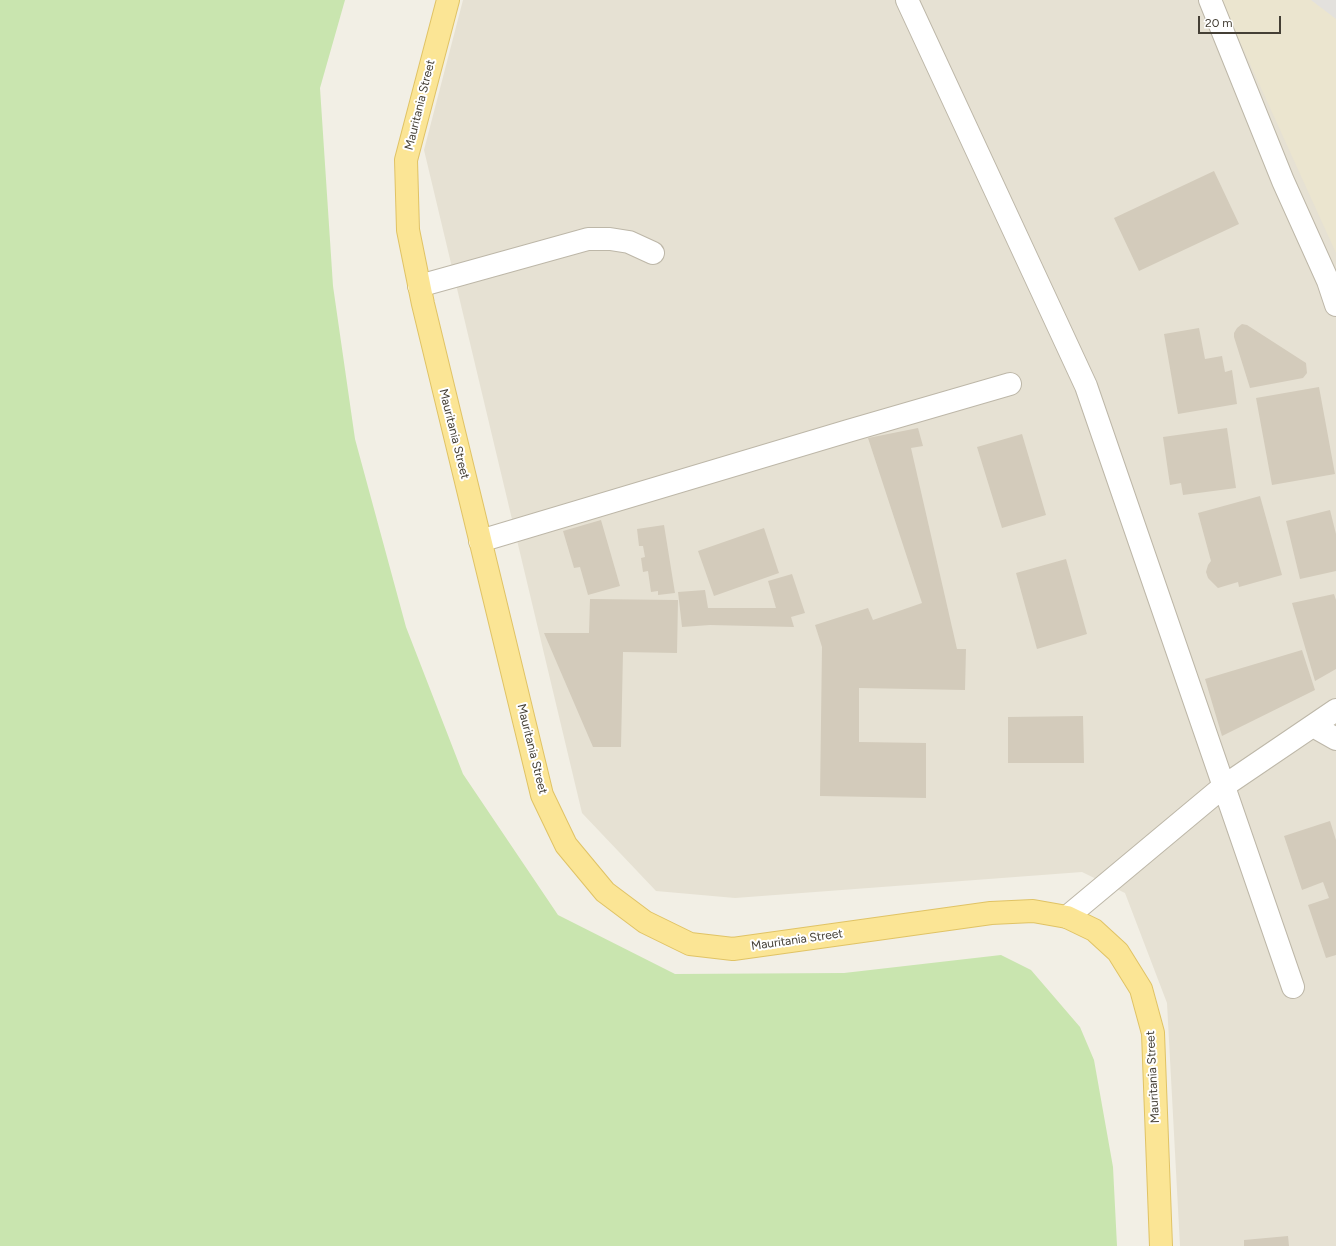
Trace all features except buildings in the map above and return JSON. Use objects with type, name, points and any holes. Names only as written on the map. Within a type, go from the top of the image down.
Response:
[{"type":"main road","name":"Mauritania Street","points":[[448,0],[406,160],[408,230],[419,286],[542,795],[566,845],[605,892],[644,922],[690,944],[733,949],[990,913],[1033,911],[1067,917],[1094,930],[1118,952],[1141,988],[1153,1034],[1161,1246]]},
{"type":"street","points":[[907,0],[1086,386],[1293,987]]},
{"type":"street","points":[[1210,0],[1283,182],[1328,281],[1336,305]]},
{"type":"street","points":[[419,286],[588,239],[610,239],[629,242],[653,253]]},
{"type":"street","points":[[480,541],[1010,384]]},
{"type":"street","points":[[1067,917],[1224,786],[1336,710]]},
{"type":"street","points":[[1313,726],[1336,740]]},
{"type":"shaded area","points":[[463,0],[1336,0],[1336,1246],[1180,1246],[1167,1003],[1125,893],[1082,872],[735,898],[656,891],[582,813],[424,150]]},
{"type":"shaded area","points":[[1221,0],[1336,0],[1336,253]]},
{"type":"shaded area","points":[[1311,0],[1336,0],[1336,19]]},
{"type":"green space","points":[[0,0],[345,0],[320,88],[333,286],[355,439],[406,627],[463,774],[558,915],[675,974],[844,973],[1001,955],[1031,970],[1080,1027],[1094,1060],[1113,1167],[1117,1246],[0,1246]]}]
